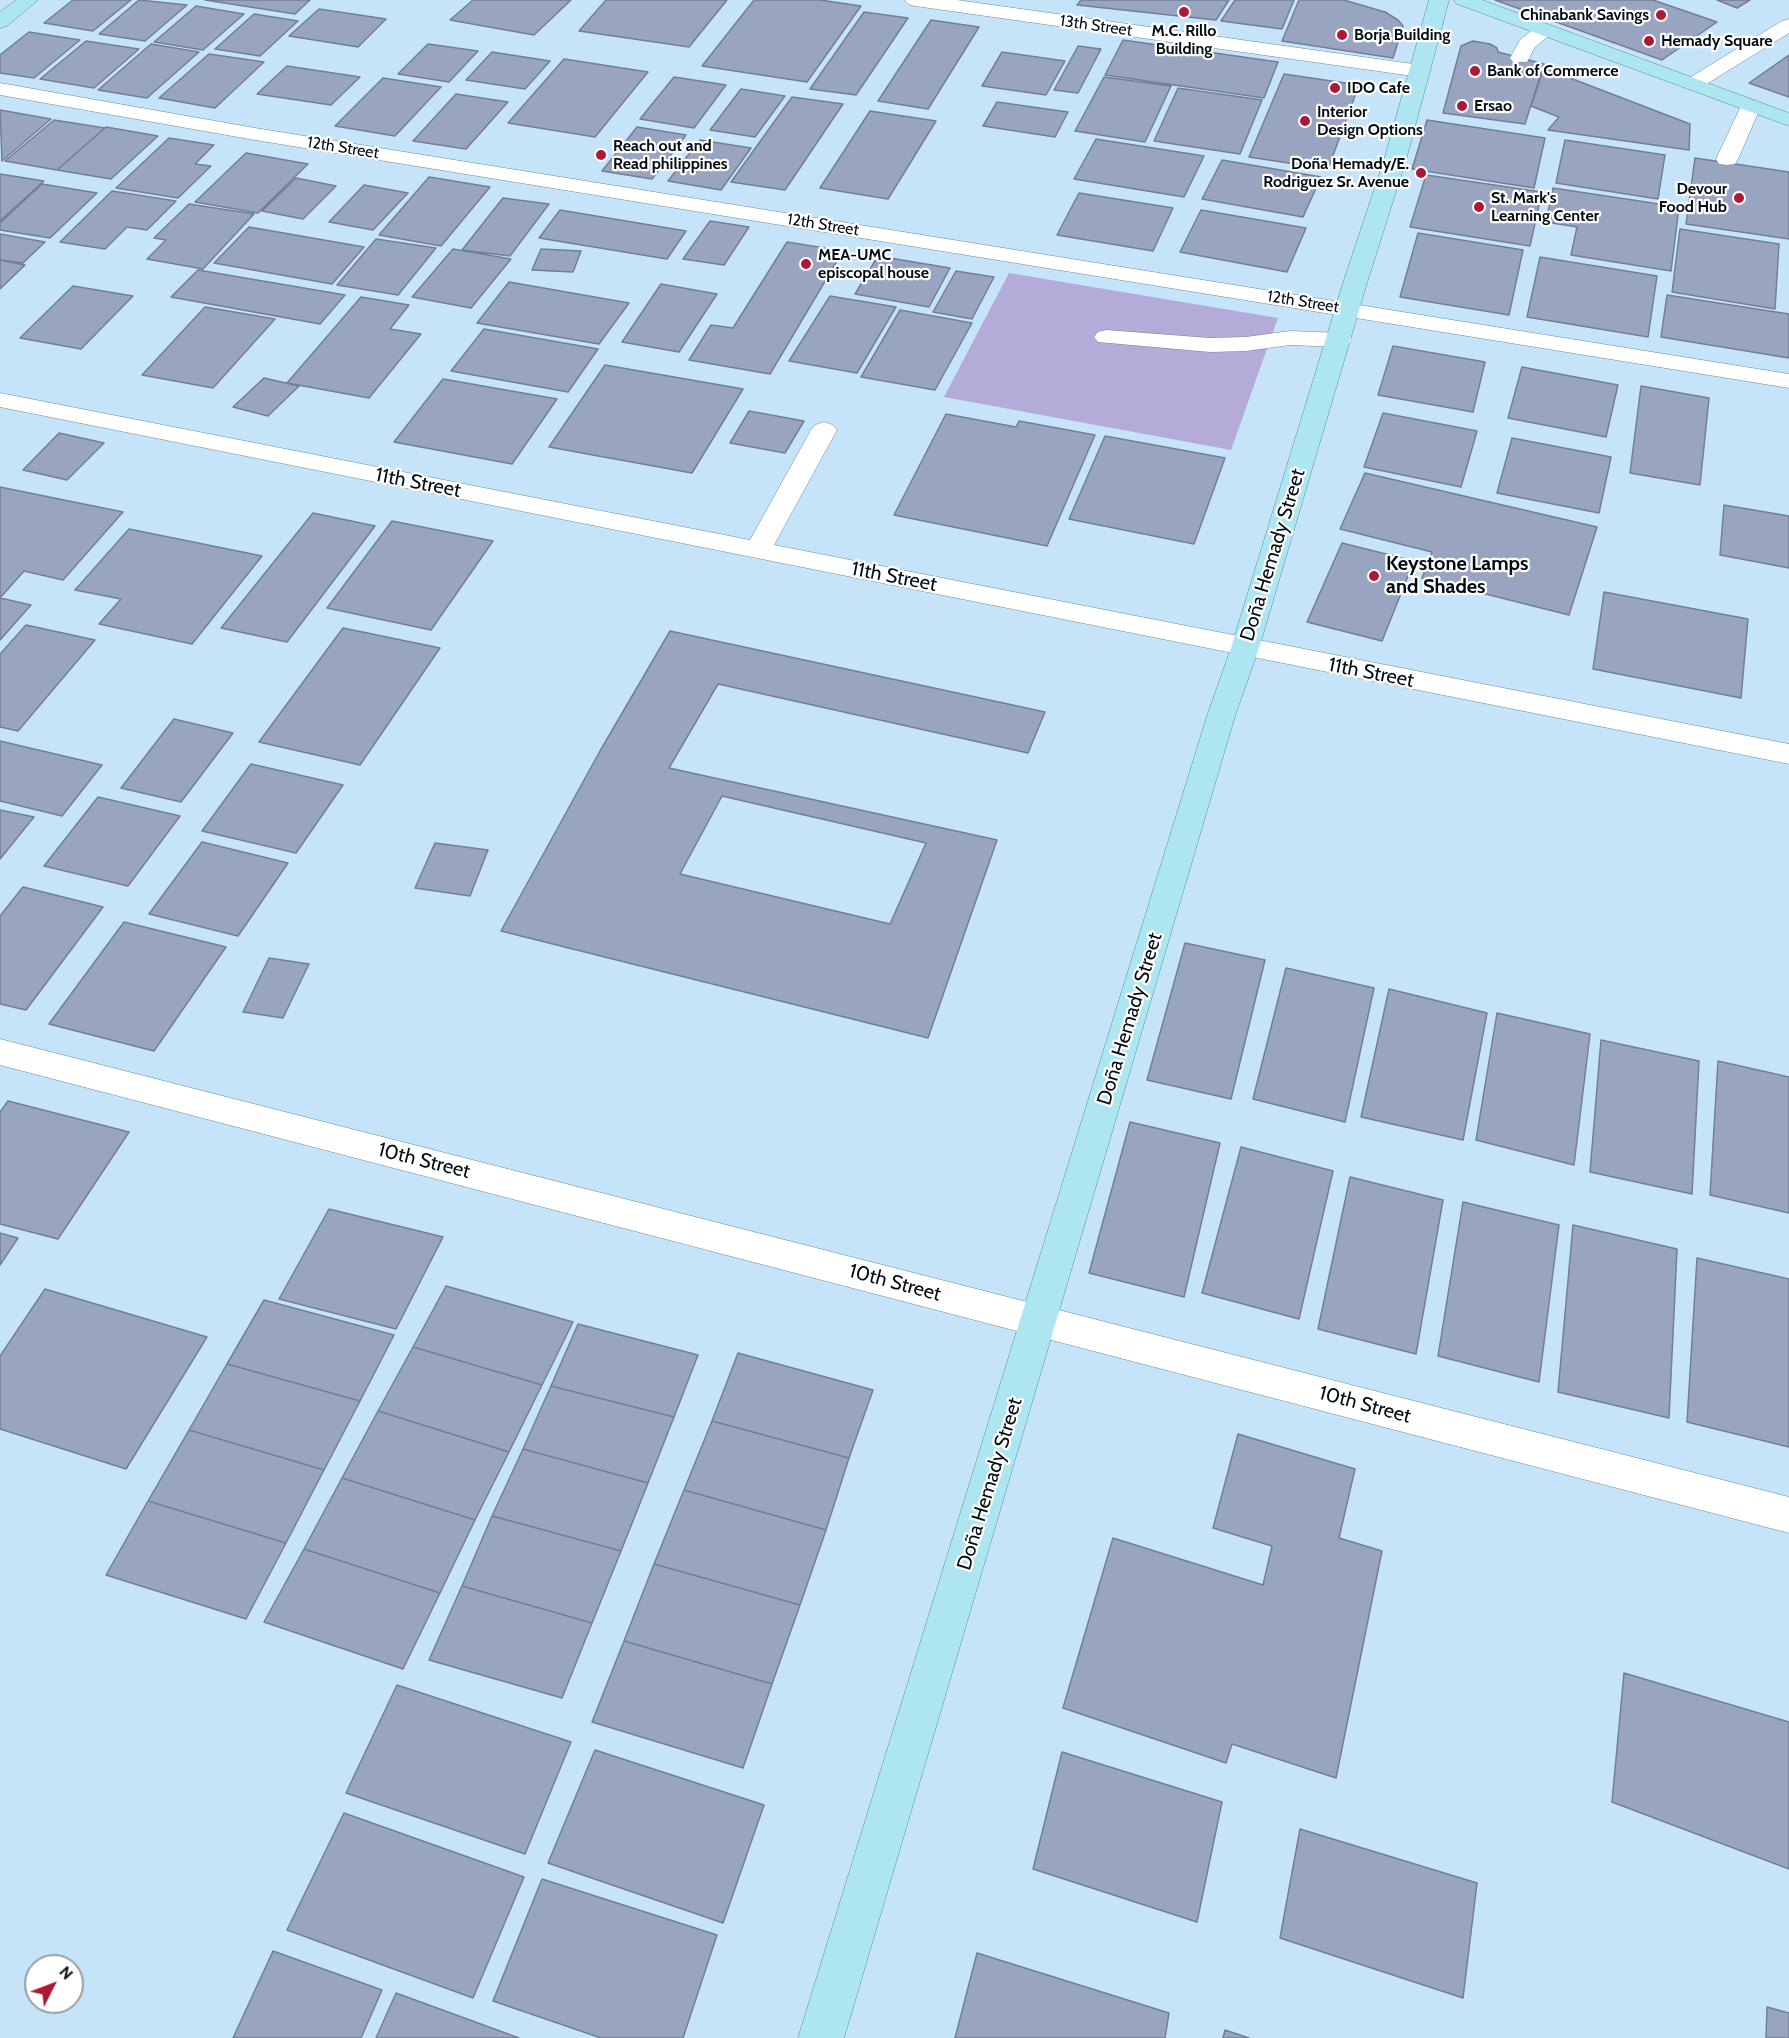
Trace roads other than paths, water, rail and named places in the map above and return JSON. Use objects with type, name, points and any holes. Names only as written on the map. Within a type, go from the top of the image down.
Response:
[{"type":"main road","points":[[0,22],[28,0]]},
{"type":"main road","name":"Doña Hemady Street","points":[[820,2038],[1040,1321],[1221,716],[1245,648],[1344,325],[1439,0]]},
{"type":"main road","points":[[1464,0],[1789,120]]},
{"type":"street","name":"13th Street","points":[[915,0],[1420,71]]},
{"type":"street","points":[[1693,84],[1789,25]]},
{"type":"street","points":[[1520,58],[1527,45],[1544,30]]},
{"type":"street","name":"12th Street","points":[[0,89],[1344,325],[1789,381]]},
{"type":"street","points":[[1727,159],[1751,106]]},
{"type":"street","points":[[1106,337],[1210,345],[1246,344],[1290,338],[1344,325]]},
{"type":"street","name":"11th Street","points":[[0,400],[1789,754]]},
{"type":"street","points":[[758,549],[824,430]]},
{"type":"street","name":"10th Street","points":[[0,1052],[1789,1515]]},
{"type":"place","name":"M.C. Rillo Building","points":[[1184,12]]},
{"type":"place","name":"Chinabank Savings","points":[[1661,15]]},
{"type":"place","name":"Borja Building","points":[[1342,35]]},
{"type":"place","name":"Hemady Square","points":[[1649,41]]},
{"type":"place","name":"Bank of Commerce","points":[[1475,71]]},
{"type":"place","name":"IDO Cafe","points":[[1335,88]]},
{"type":"place","name":"Ersao","points":[[1462,106]]},
{"type":"place","name":"Interior Design Options","points":[[1305,121]]},
{"type":"place","name":"Reach out and Read philippines","points":[[601,155]]},
{"type":"place","name":"Doña Hemady/E. Rodriguez Sr. Avenue","points":[[1421,173]]},
{"type":"place","name":"Devour Food Hub","points":[[1739,198]]},
{"type":"place","name":"St. Mark's Learning Center","points":[[1479,207]]},
{"type":"place","name":"MEA-UMC episcopal house","points":[[806,264]]},
{"type":"place","name":"Keystone Lamps and Shades","points":[[1374,576]]}]
